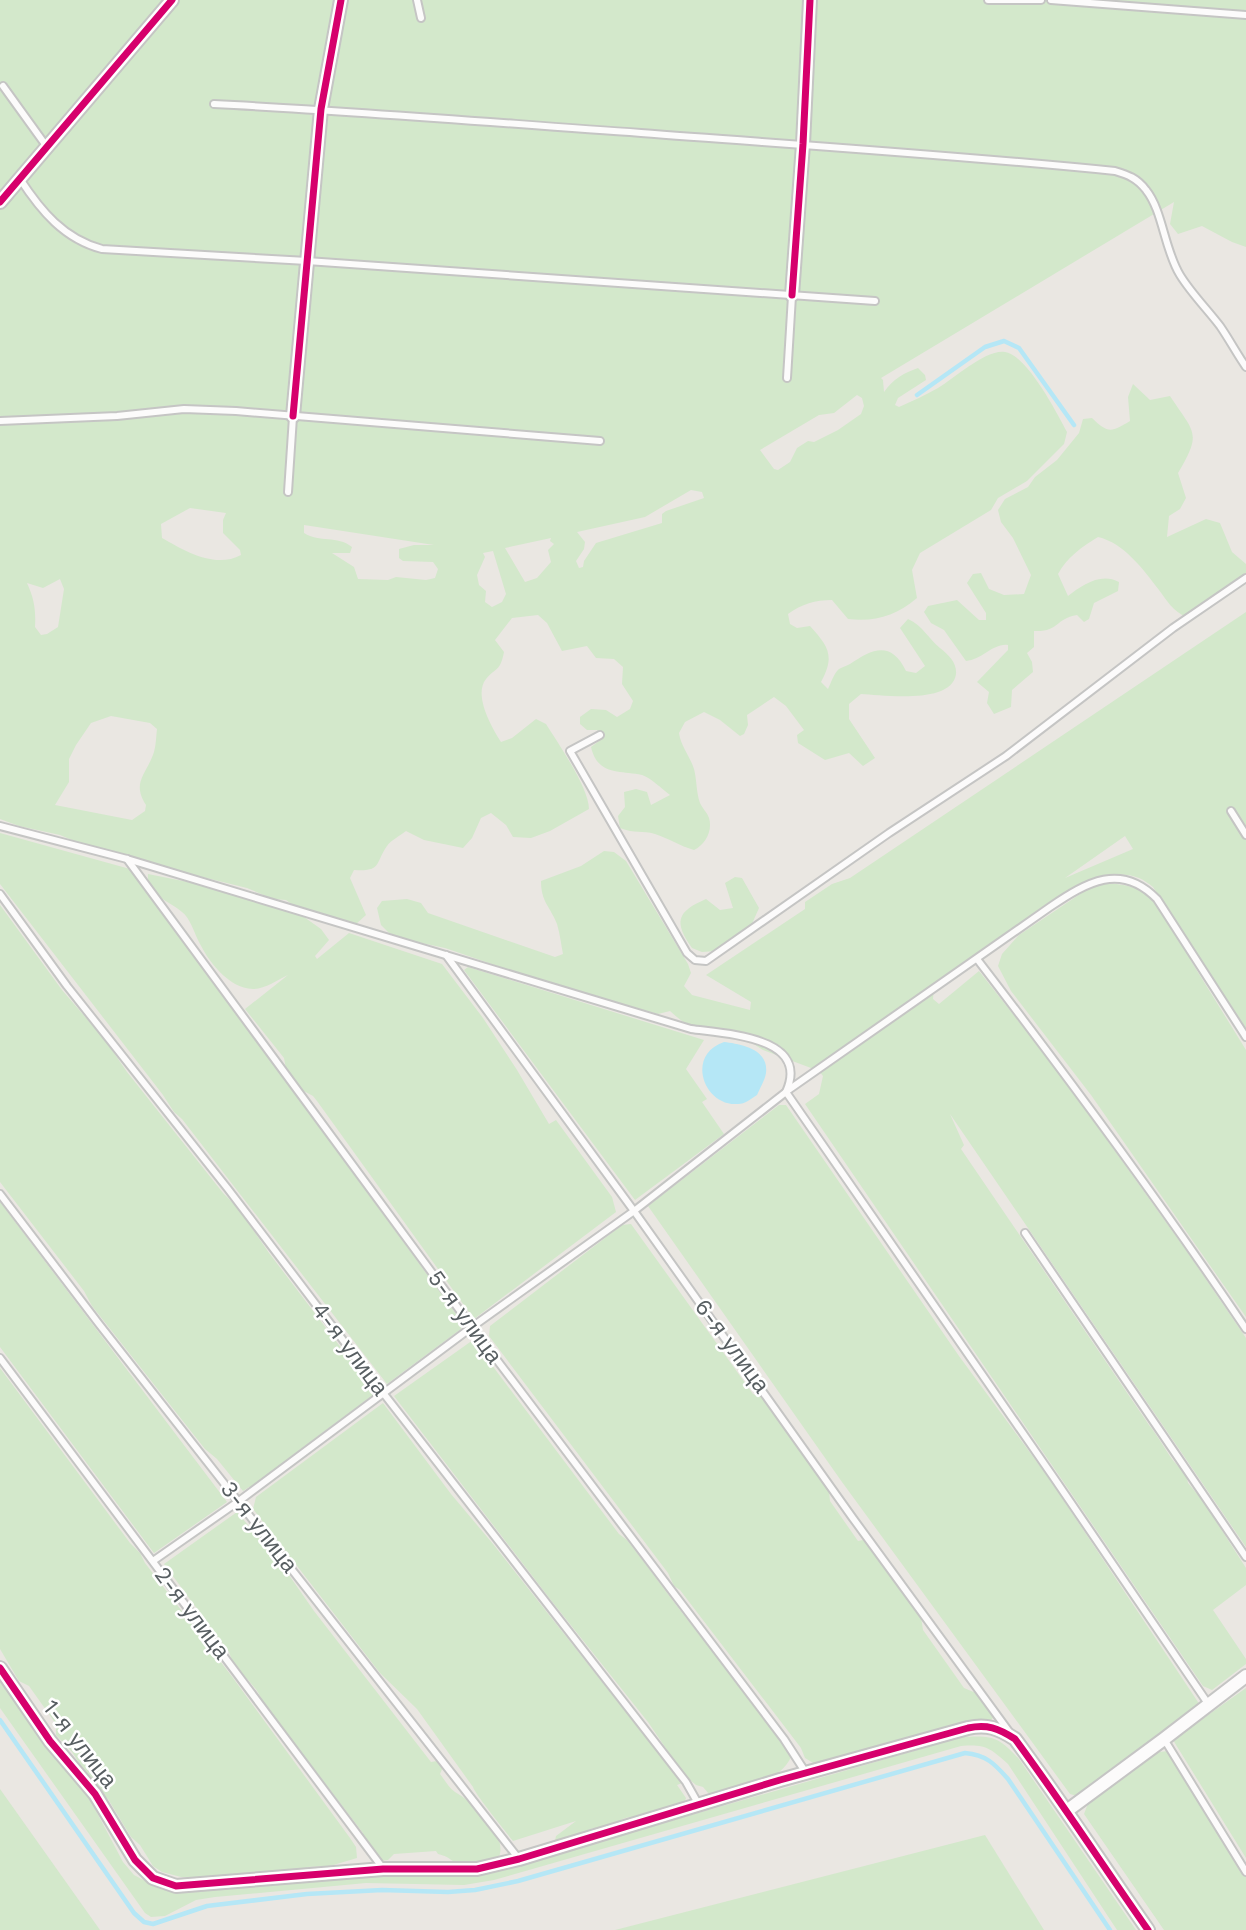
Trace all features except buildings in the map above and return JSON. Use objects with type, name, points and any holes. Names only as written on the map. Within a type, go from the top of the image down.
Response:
[{"type":"street","points":[[0,202],[172,0]]},
{"type":"street","points":[[293,416],[321,109],[337,9],[341,0]]},
{"type":"street","points":[[792,295],[810,0]]},
{"type":"street","name":"1-я улица","points":[[0,1668],[50,1741],[102,1805],[135,1860],[153,1878],[176,1886],[383,1869]]},
{"type":"street","points":[[1068,1810],[1246,1676]]},
{"type":"street","points":[[383,1869],[477,1869],[519,1859],[806,1773],[978,1726],[996,1728],[1014,1739],[1068,1810],[1095,1856],[1148,1930]]},
{"type":"lane","points":[[417,0],[421,18]]},
{"type":"lane","points":[[988,0],[1041,0]]},
{"type":"lane","points":[[1051,0],[1246,15]]},
{"type":"lane","points":[[4,86],[47,147]]},
{"type":"lane","points":[[214,104],[321,109],[803,144],[1115,171],[1138,180],[1148,192],[1157,210],[1166,246],[1180,275],[1221,328],[1246,368]]},
{"type":"lane","points":[[20,179],[50,219],[84,244],[102,248],[875,301]]},
{"type":"lane","points":[[787,377],[792,295]]},
{"type":"lane","points":[[0,421],[117,416],[184,409],[600,441]]},
{"type":"lane","points":[[288,492],[293,416]]},
{"type":"lane","points":[[600,735],[570,751],[687,953],[695,960],[706,961],[889,833],[1006,756],[1173,628],[1246,578]]},
{"type":"lane","points":[[1231,811],[1246,835]]},
{"type":"lane","points":[[0,827],[127,859],[691,1029],[742,1037],[778,1049],[786,1056],[792,1069],[786,1092]]},
{"type":"lane","name":"5-я улица","points":[[127,859],[472,1327],[784,1740],[806,1773]]},
{"type":"lane","points":[[153,1561],[634,1211],[786,1092],[1079,888],[1106,879],[1129,878],[1145,887],[1157,899],[1246,1037]]},
{"type":"lane","name":"4-я улица","points":[[0,894],[67,986],[228,1189],[685,1782],[699,1805]]},
{"type":"lane","name":"6-я улица","points":[[446,956],[634,1211],[1014,1739]]},
{"type":"lane","points":[[977,959],[1063,1070],[1246,1329]]},
{"type":"lane","points":[[786,1092],[1209,1705]]},
{"type":"lane","name":"3-я улица","points":[[0,1194],[519,1859]]},
{"type":"lane","points":[[1025,1233],[1246,1557]]},
{"type":"lane","name":"2-я улица","points":[[0,1358],[383,1869]]},
{"type":"lane","points":[[1164,1739],[1246,1872]]},
{"type":"green space","points":[[0,0],[1246,0],[1246,247],[1202,226],[1178,234],[1170,224],[1174,202],[881,378],[884,392],[903,374],[918,368],[925,375],[926,380],[898,398],[895,405],[899,407],[938,388],[980,359],[997,352],[1005,352],[1023,363],[1032,374],[1067,432],[1064,444],[1027,481],[998,498],[991,510],[920,553],[912,570],[917,598],[909,604],[893,613],[867,620],[848,619],[832,600],[809,603],[788,614],[790,624],[797,628],[810,626],[826,646],[829,658],[821,682],[828,689],[839,669],[873,651],[887,651],[894,655],[906,671],[916,673],[925,666],[900,628],[908,619],[922,629],[954,663],[956,674],[952,684],[942,690],[915,696],[861,694],[849,704],[849,719],[875,758],[863,766],[849,753],[825,760],[798,743],[797,735],[804,730],[786,706],[774,697],[747,715],[748,725],[740,736],[720,720],[704,712],[685,722],[679,733],[694,769],[700,803],[709,818],[710,828],[705,841],[694,850],[655,834],[620,828],[618,816],[625,807],[624,792],[636,789],[647,792],[651,805],[670,795],[642,775],[604,767],[594,756],[591,747],[599,741],[602,734],[597,730],[587,730],[580,724],[580,717],[591,709],[606,710],[617,717],[630,709],[633,701],[622,684],[623,667],[614,659],[596,658],[587,646],[562,651],[547,623],[538,615],[512,618],[495,640],[504,652],[499,666],[483,686],[483,702],[501,742],[512,738],[536,719],[546,724],[579,778],[589,809],[550,831],[531,838],[513,837],[506,825],[491,813],[481,818],[472,838],[463,848],[424,840],[406,831],[389,844],[374,868],[354,870],[350,878],[366,915],[355,925],[300,910],[286,900],[273,899],[247,888],[0,819]],"holes":[[[857,395],[862,398],[864,406],[861,414],[838,430],[814,442],[808,441],[797,448],[790,462],[778,470],[774,469],[760,450],[819,415],[834,413]],[[691,490],[702,492],[704,498],[666,511],[662,514],[662,523],[596,543],[583,567],[579,568],[576,561],[585,542],[577,532],[645,517]],[[190,508],[226,513],[223,533],[240,550],[241,555],[221,560],[200,557],[162,538],[161,524]],[[304,525],[434,545],[414,545],[399,549],[399,558],[403,561],[433,562],[438,569],[435,578],[426,580],[396,577],[388,580],[358,579],[354,567],[332,553],[350,553],[352,547],[340,541],[304,533]],[[551,538],[550,541],[554,544],[548,550],[551,562],[537,578],[525,582],[505,548]],[[493,551],[506,594],[502,602],[492,607],[485,602],[486,591],[479,585],[477,575],[485,557],[483,553]],[[60,579],[64,589],[58,627],[47,634],[41,635],[35,627],[34,604],[27,583],[43,588]],[[111,716],[150,723],[157,729],[154,752],[140,784],[145,811],[132,820],[55,805],[69,782],[69,759],[91,723]]]},
{"type":"green space","points":[[1133,384],[1150,400],[1170,396],[1192,433],[1193,441],[1178,473],[1186,498],[1180,509],[1169,516],[1167,537],[1206,519],[1220,523],[1232,552],[1246,564],[1246,581],[1203,611],[1186,617],[1177,612],[1125,551],[1098,537],[1070,557],[1058,574],[1068,596],[1086,584],[1105,578],[1119,582],[1118,591],[1094,603],[1089,619],[1084,622],[1077,615],[1048,629],[1034,631],[1034,647],[1027,653],[1033,672],[1012,690],[1011,707],[994,714],[987,703],[989,692],[977,682],[1008,650],[1008,645],[966,661],[944,630],[931,623],[924,612],[928,606],[957,600],[979,620],[986,620],[986,613],[967,583],[973,574],[981,573],[989,589],[1004,595],[1024,594],[1031,575],[1013,538],[1001,522],[998,510],[1005,499],[1028,487],[1035,477],[1057,460],[1079,433],[1083,419],[1092,418],[1110,430],[1130,421],[1128,397]]},
{"type":"green space","points":[[1246,612],[1246,1028],[1153,887],[1139,878],[1122,874],[1104,876],[1084,883],[1046,904],[1000,940],[977,963],[934,986],[933,999],[939,1004],[979,971],[1057,1070],[1246,1338],[1246,1547],[950,1114],[964,1145],[961,1149],[1169,1455],[1184,1473],[1188,1483],[1203,1501],[1246,1568],[1246,1585],[1213,1610],[1246,1659],[1246,1664],[1212,1690],[1203,1686],[805,1104],[819,1094],[823,1076],[819,1071],[763,1050],[733,1031],[707,1033],[692,1027],[670,1011],[658,1014],[553,985],[445,948],[389,933],[381,925],[377,908],[382,901],[407,899],[421,903],[428,913],[555,957],[563,954],[560,935],[544,899],[541,881],[581,866],[604,851],[614,852],[626,861],[688,964],[691,973],[684,986],[692,995],[750,1010],[751,1002],[706,975],[805,909],[805,902],[832,884],[850,878]],"holes":[[[1125,836],[1133,849],[1065,878]]]},
{"type":"green space","points":[[0,833],[130,869],[462,1322],[461,1329],[387,1384],[0,884]]},
{"type":"green space","points":[[148,874],[208,886],[304,917],[321,929],[329,940],[315,956],[317,959],[349,933],[442,964],[483,1018],[549,1124],[556,1120],[612,1197],[616,1212],[474,1319],[317,1101],[302,1090],[286,1069],[284,1058],[245,1009],[288,975],[257,989],[235,984],[227,979],[207,956],[185,915],[154,893],[148,881]]},
{"type":"green space","points":[[735,877],[742,878],[759,908],[751,926],[716,951],[702,952],[692,948],[682,931],[681,919],[684,913],[706,899],[720,910],[733,908],[725,883]]},
{"type":"green space","points":[[1110,883],[1139,890],[1160,908],[1174,926],[1191,961],[1246,1050],[1246,1317],[1091,1095],[1011,991],[998,966],[1002,954],[1019,935],[1092,886]]},
{"type":"green space","points":[[0,905],[62,990],[105,1040],[127,1072],[223,1193],[238,1208],[371,1387],[373,1395],[252,1488],[243,1491],[217,1459],[205,1449],[92,1306],[84,1291],[0,1182]]},
{"type":"green space","points":[[468,967],[704,1040],[686,1069],[707,1099],[702,1102],[724,1134],[635,1200],[464,970]]},
{"type":"green space","points":[[779,1105],[786,1105],[959,1356],[1048,1477],[1200,1705],[1077,1796],[1070,1794],[842,1482],[648,1206]]},
{"type":"green space","points":[[0,1202],[227,1502],[154,1553],[0,1347]]},
{"type":"green space","points":[[631,1224],[753,1394],[762,1397],[781,1422],[829,1491],[830,1501],[858,1541],[863,1540],[875,1551],[906,1591],[921,1617],[923,1630],[964,1688],[976,1693],[994,1716],[990,1722],[815,1764],[805,1758],[801,1748],[680,1590],[674,1586],[668,1573],[489,1336],[490,1326],[622,1225]]},
{"type":"green space","points":[[473,1340],[619,1534],[627,1540],[771,1726],[791,1757],[778,1773],[759,1783],[718,1796],[709,1794],[684,1775],[648,1722],[394,1396]]},
{"type":"green space","points":[[0,1368],[350,1838],[356,1847],[357,1858],[330,1866],[308,1867],[302,1872],[206,1880],[181,1877],[162,1872],[153,1866],[108,1799],[99,1795],[72,1752],[56,1735],[56,1724],[29,1686],[19,1681],[0,1649]]},
{"type":"green space","points":[[383,1403],[451,1494],[682,1783],[677,1785],[686,1798],[684,1804],[652,1811],[643,1818],[625,1818],[564,1840],[555,1841],[556,1836],[576,1821],[513,1841],[417,1709],[380,1673],[253,1509],[256,1497]]},
{"type":"green space","points":[[237,1512],[284,1568],[431,1762],[437,1761],[443,1767],[440,1774],[449,1786],[488,1820],[499,1838],[499,1857],[483,1863],[463,1864],[436,1851],[394,1854],[388,1860],[379,1861],[361,1837],[363,1833],[235,1665],[229,1652],[164,1564]]},
{"type":"green space","points":[[0,1677],[86,1792],[123,1862],[134,1875],[172,1891],[364,1876],[497,1871],[962,1737],[981,1736],[1000,1742],[1019,1759],[1136,1930],[1117,1930],[1008,1764],[987,1748],[969,1746],[961,1746],[494,1880],[464,1885],[366,1883],[215,1897],[196,1900],[165,1916],[151,1917],[145,1913],[0,1708]]},
{"type":"green space","points":[[1246,1688],[1246,1858],[1173,1740]]},
{"type":"green space","points":[[1168,1751],[1243,1876],[1246,1876],[1246,1930],[1164,1930],[1084,1814],[1089,1801],[1159,1752]]},
{"type":"green space","points":[[0,1789],[100,1930],[0,1930]]},
{"type":"green space","points":[[985,1835],[1044,1930],[615,1930]]},
{"type":"water","points":[[724,1042],[752,1049],[759,1053],[766,1065],[765,1076],[757,1095],[743,1103],[726,1103],[716,1097],[708,1089],[704,1079],[702,1068],[705,1058],[712,1049]]},
{"type":"waterway","points":[[917,395],[985,347],[1004,341],[1019,348],[1074,425]]},
{"type":"waterway","points":[[0,1720],[134,1913],[144,1922],[153,1924],[207,1906],[307,1894],[382,1890],[448,1892],[475,1890],[518,1881],[965,1753],[989,1761],[1008,1779],[1110,1930]]},
{"type":"cycle path","points":[[0,202],[172,0]]},
{"type":"cycle path","points":[[293,416],[321,109],[341,0]]},
{"type":"cycle path","points":[[792,295],[810,0]]},
{"type":"cycle path","points":[[0,1668],[50,1741],[95,1794],[135,1860],[153,1878],[176,1886],[383,1869],[477,1869],[519,1859],[780,1780],[981,1726],[998,1730],[1015,1739],[1148,1930]]}]
